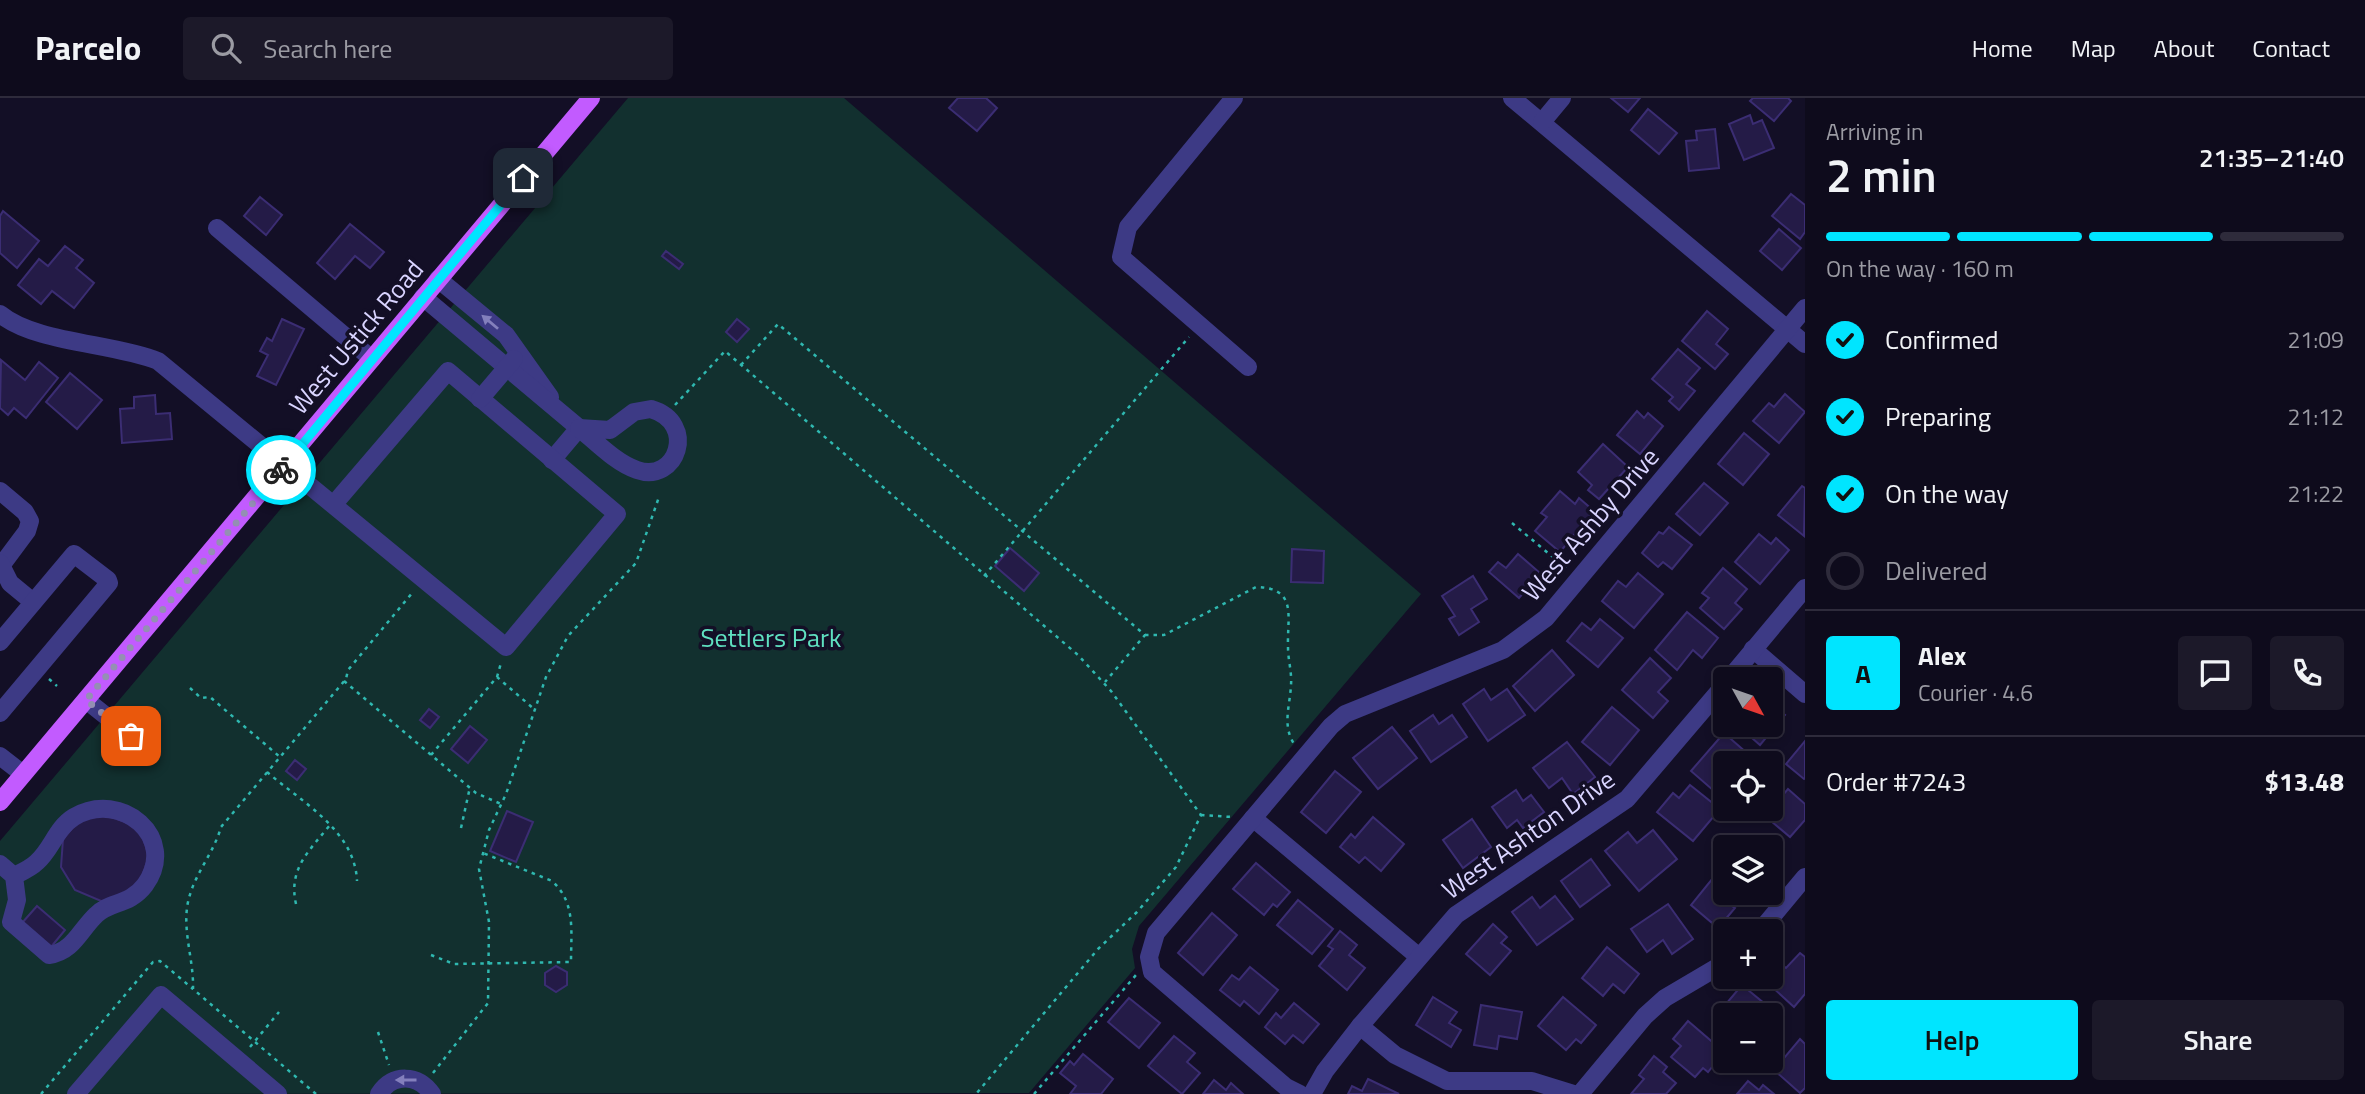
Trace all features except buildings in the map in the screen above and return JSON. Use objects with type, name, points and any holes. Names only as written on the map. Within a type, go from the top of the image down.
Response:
[{"type":"main road","name":"West Ustick Road","points":[[0,802],[591,98]]},
{"type":"street","points":[[1234,98],[1128,227],[1121,257],[1248,367]]},
{"type":"street","points":[[1512,98],[1536,110],[1805,344]]},
{"type":"street","points":[[1536,110],[1562,98]]},
{"type":"street","points":[[217,228],[372,359]]},
{"type":"street","points":[[438,279],[506,335],[562,414]]},
{"type":"street","points":[[422,297],[579,428],[634,469],[652,472],[668,464],[677,449],[677,431],[667,416],[651,409],[642,410],[610,430],[579,428]]},
{"type":"street","name":"West Ashby Drive","points":[[1145,964],[1156,933],[1245,819],[1331,726],[1345,714],[1503,650],[1546,618],[1805,308]]},
{"type":"street","points":[[0,314],[27,329],[139,354],[158,361],[506,647],[617,514],[448,371],[334,504]]},
{"type":"street","points":[[480,399],[519,352]]},
{"type":"street","points":[[552,460],[579,428]]},
{"type":"street","points":[[0,491],[25,512],[30,520],[27,531],[1,564],[10,583],[33,602]]},
{"type":"street","points":[[0,642],[74,554],[108,580],[109,583],[0,713]]},
{"type":"street","points":[[1739,667],[1805,588]]},
{"type":"street","points":[[1754,649],[1805,694]]},
{"type":"street","name":"West Ashton Drive","points":[[1311,1094],[1360,1026],[1464,909],[1627,799],[1713,698]]},
{"type":"street","points":[[86,700],[131,736],[148,737]]},
{"type":"street","points":[[0,756],[23,774]]},
{"type":"street","points":[[0,864],[14,876],[18,900],[12,922],[49,954],[61,953],[71,946],[97,913],[122,904],[146,884],[152,872],[153,844],[147,829],[127,813],[107,807],[88,810],[65,824],[38,861],[14,876]]},
{"type":"street","points":[[1245,819],[1419,957]]},
{"type":"street","points":[[1770,919],[1805,877]]},
{"type":"street","points":[[1145,964],[1163,984],[1286,1087],[1300,1094]]},
{"type":"street","points":[[1580,1094],[1645,1016],[1665,998],[1713,970]]},
{"type":"street","points":[[76,1094],[161,995],[278,1094]]},
{"type":"street","points":[[1360,1026],[1395,1055],[1447,1081],[1532,1081],[1574,1094]]},
{"type":"street","points":[[379,1094],[385,1085],[397,1079],[410,1078],[428,1088]]},
{"type":"path","points":[[741,365],[778,324],[1145,635],[1164,635],[1256,587],[1270,587],[1282,594],[1290,607],[1288,647],[1291,684],[1287,733],[1298,748]]},
{"type":"path","points":[[984,576],[1199,325]]},
{"type":"path","points":[[667,416],[725,351],[1078,655],[1104,683],[1201,815]]},
{"type":"path","points":[[428,1088],[488,1003],[489,922],[479,869],[489,830],[501,804],[545,677],[568,636],[636,563],[659,497]]},
{"type":"path","points":[[1512,523],[1571,572]]},
{"type":"path","points":[[193,989],[186,924],[188,902],[194,883],[216,844],[221,827],[344,681],[348,670],[424,579]]},
{"type":"path","points":[[1104,683],[1145,635]]},
{"type":"path","points":[[431,755],[497,677],[534,709]]},
{"type":"path","points":[[344,681],[470,787],[501,804]]},
{"type":"path","points":[[190,688],[201,698],[209,697],[280,757]]},
{"type":"path","points":[[267,772],[330,825],[348,844],[355,857],[358,881]]},
{"type":"path","points":[[461,828],[470,787]]},
{"type":"path","points":[[1201,815],[1216,814],[1245,819]]},
{"type":"path","points":[[976,1094],[1098,948],[1137,912],[1175,867],[1201,815]]},
{"type":"path","points":[[296,904],[292,890],[295,871],[330,825]]},
{"type":"path","points":[[432,955],[454,964],[571,962],[571,914],[565,896],[552,881],[483,853]]},
{"type":"path","points":[[41,1094],[153,962],[160,961],[317,1094]]},
{"type":"path","points":[[1034,1094],[1145,964]]},
{"type":"path","points":[[239,1061],[279,1013]]},
{"type":"path","points":[[378,1032],[389,1065]]},
{"type":"green space","name":"Settlers Park","points":[[628,98],[844,98],[1421,594],[1139,926],[1132,949],[1135,968],[1029,1093],[0,1094],[0,841]]},
{"type":"way so far","points":[[131,736],[86,700],[281,470]]},
{"type":"route","points":[[281,470],[523,178]]}]
